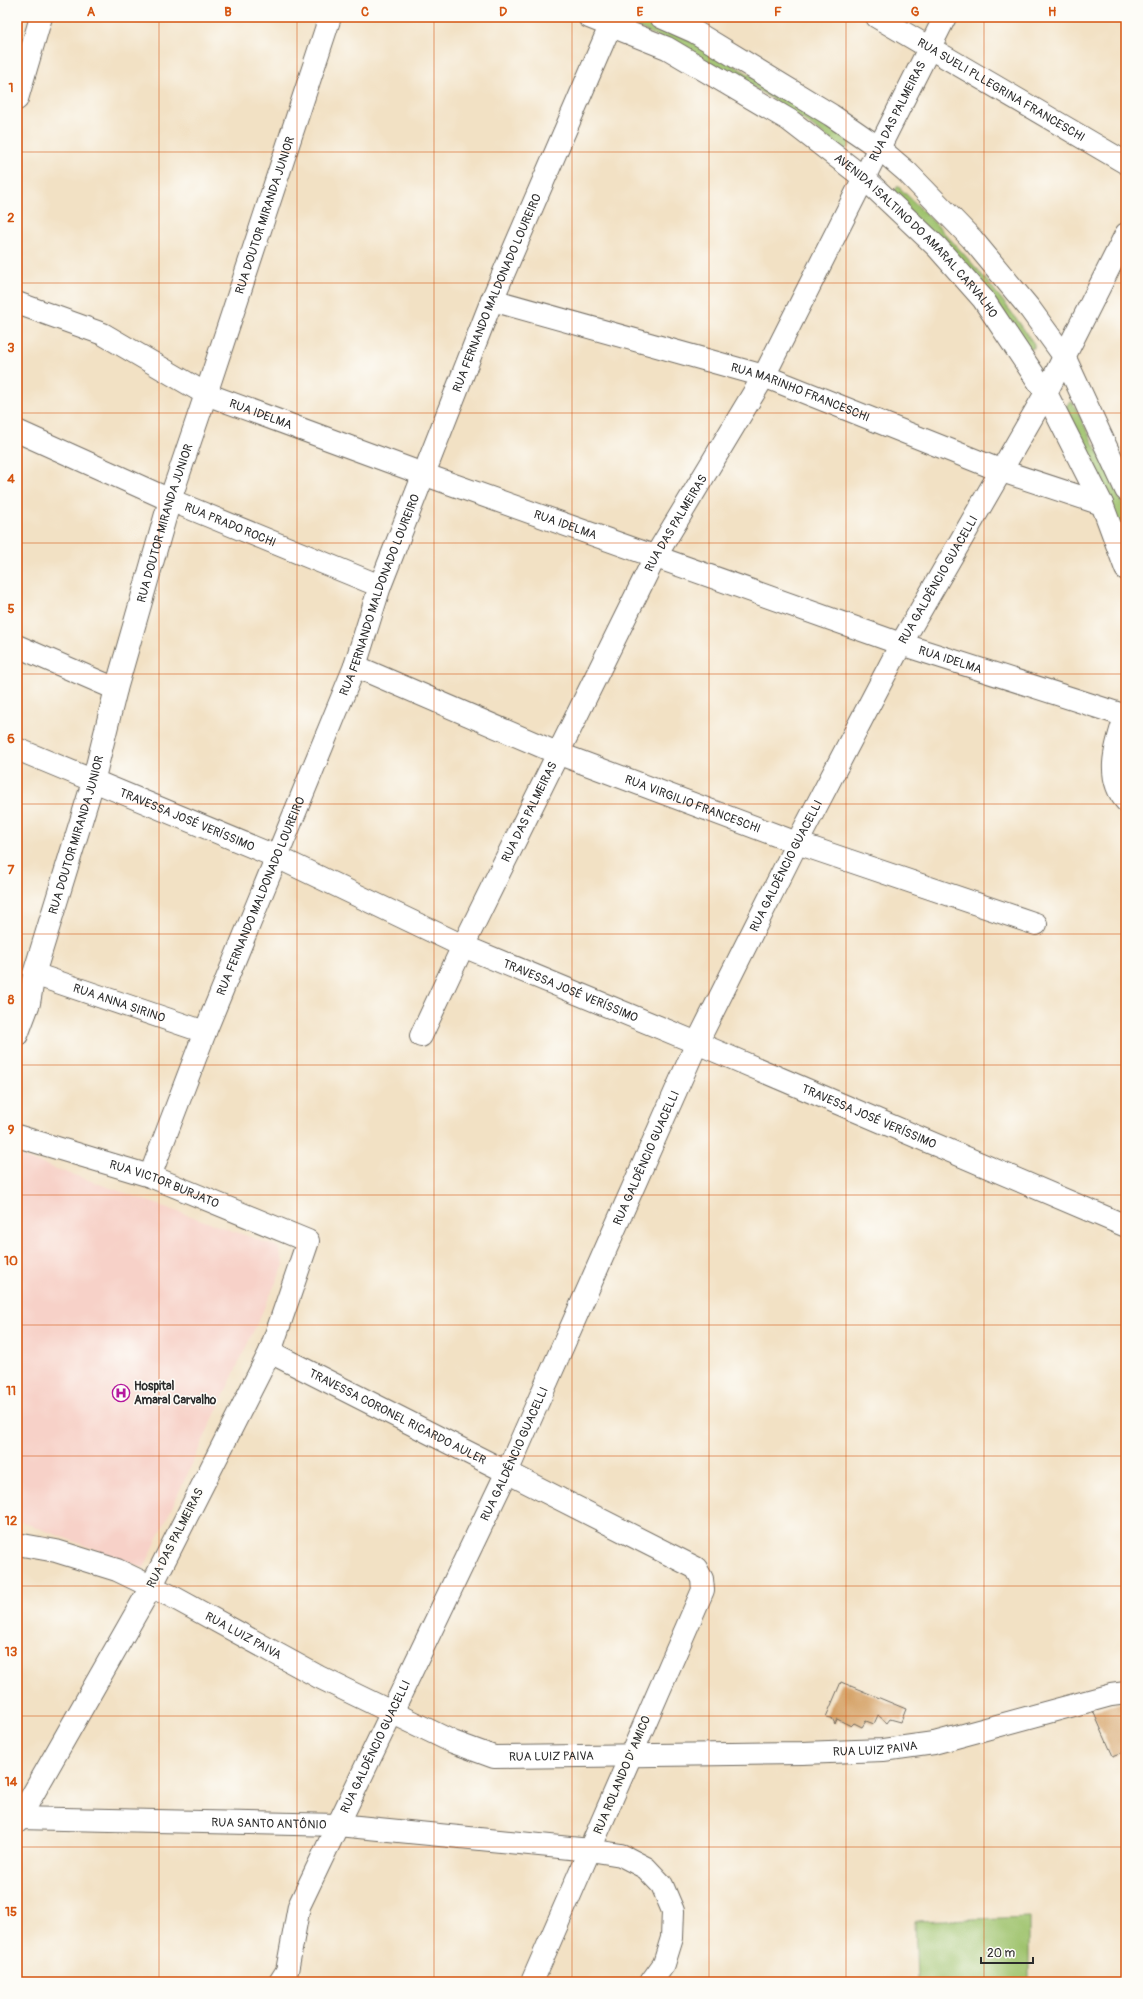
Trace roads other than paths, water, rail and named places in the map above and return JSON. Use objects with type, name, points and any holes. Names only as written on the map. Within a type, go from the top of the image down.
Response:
[{"type":"street","points":[[17,99],[41,17]]},
{"type":"street","name":"RUA DOUTOR MIRANDA JUNIOR","points":[[17,1036],[23,1001],[34,974],[93,782],[116,689],[170,500],[330,17]]},
{"type":"street","name":"AVENIDA ISALTINO DO AMARAL CARVALHO","points":[[589,17],[612,21],[666,48],[789,120],[864,178],[937,247],[983,299],[1046,393],[1102,504],[1126,569]]},
{"type":"street","points":[[661,17],[708,41],[831,115],[879,148],[907,172],[972,240],[1030,309],[1064,356],[1126,490]]},
{"type":"street","name":"RUA SUELI PLLEGRINA FRANCESCHI","points":[[877,17],[1126,163]]},
{"type":"street","name":"RUA DAS PALMEIRAS","points":[[421,1036],[463,946],[655,557],[764,376],[945,17]]},
{"type":"street","name":"RUA FERNANDO MALDONADO LOUREIRO","points":[[150,1176],[205,1032],[355,666],[380,586],[492,300],[612,21]]},
{"type":"street","name":"RUA GALDÊNCIO GUACELLI","points":[[289,1978],[299,1906],[507,1472],[697,1043],[797,843],[901,644],[1046,393],[1126,234]]},
{"type":"street","name":"RUA MARINHO FRANCESCHI","points":[[492,300],[764,376],[1002,471],[1102,504]]},
{"type":"street","name":"RUA IDELMA","points":[[17,303],[103,334],[206,394],[423,474],[901,644],[1126,715]]},
{"type":"street","name":"RUA PRADO ROCHI","points":[[17,431],[170,500],[380,586]]},
{"type":"street","points":[[17,646],[116,689]]},
{"type":"street","name":"RUA VIRGILIO FRANCESCHI","points":[[355,666],[558,753],[797,843],[1036,924]]},
{"type":"street","points":[[1126,715],[1114,752],[1114,777],[1119,793],[1126,801]]},
{"type":"street","name":"TRAVESSA JOSÉ VERÍSSIMO","points":[[17,749],[93,782],[277,857],[463,946],[697,1043],[1126,1226]]},
{"type":"street","name":"RUA ANNA SIRINO","points":[[34,974],[205,1032]]},
{"type":"street","name":"RUA VICTOR BURJATO","points":[[17,1136],[150,1176],[308,1241]]},
{"type":"street","name":"RUA DAS PALMEIRAS","points":[[17,1819],[151,1587],[270,1352],[308,1241]]},
{"type":"street","name":"TRAVESSA CORONEL RICARDO AULER","points":[[270,1352],[696,1568]]},
{"type":"street","name":"RUA LUIZ PAIVA","points":[[17,1544],[56,1551],[117,1570],[318,1677],[453,1742],[494,1757],[802,1753],[883,1750],[927,1744],[1112,1695],[1126,1693]]},
{"type":"street","name":"RUA ROLANDO D' AMICO","points":[[532,1982],[703,1590],[702,1579],[696,1568]]},
{"type":"street","name":"RUA SANTO ANTÔNIO","points":[[17,1819],[338,1825],[590,1850],[621,1855],[646,1868],[662,1885],[673,1911],[672,1938],[664,1964],[651,1982]]},
{"type":"place","name":"Hospital Amaral Carvalho","points":[[121,1393]]}]
